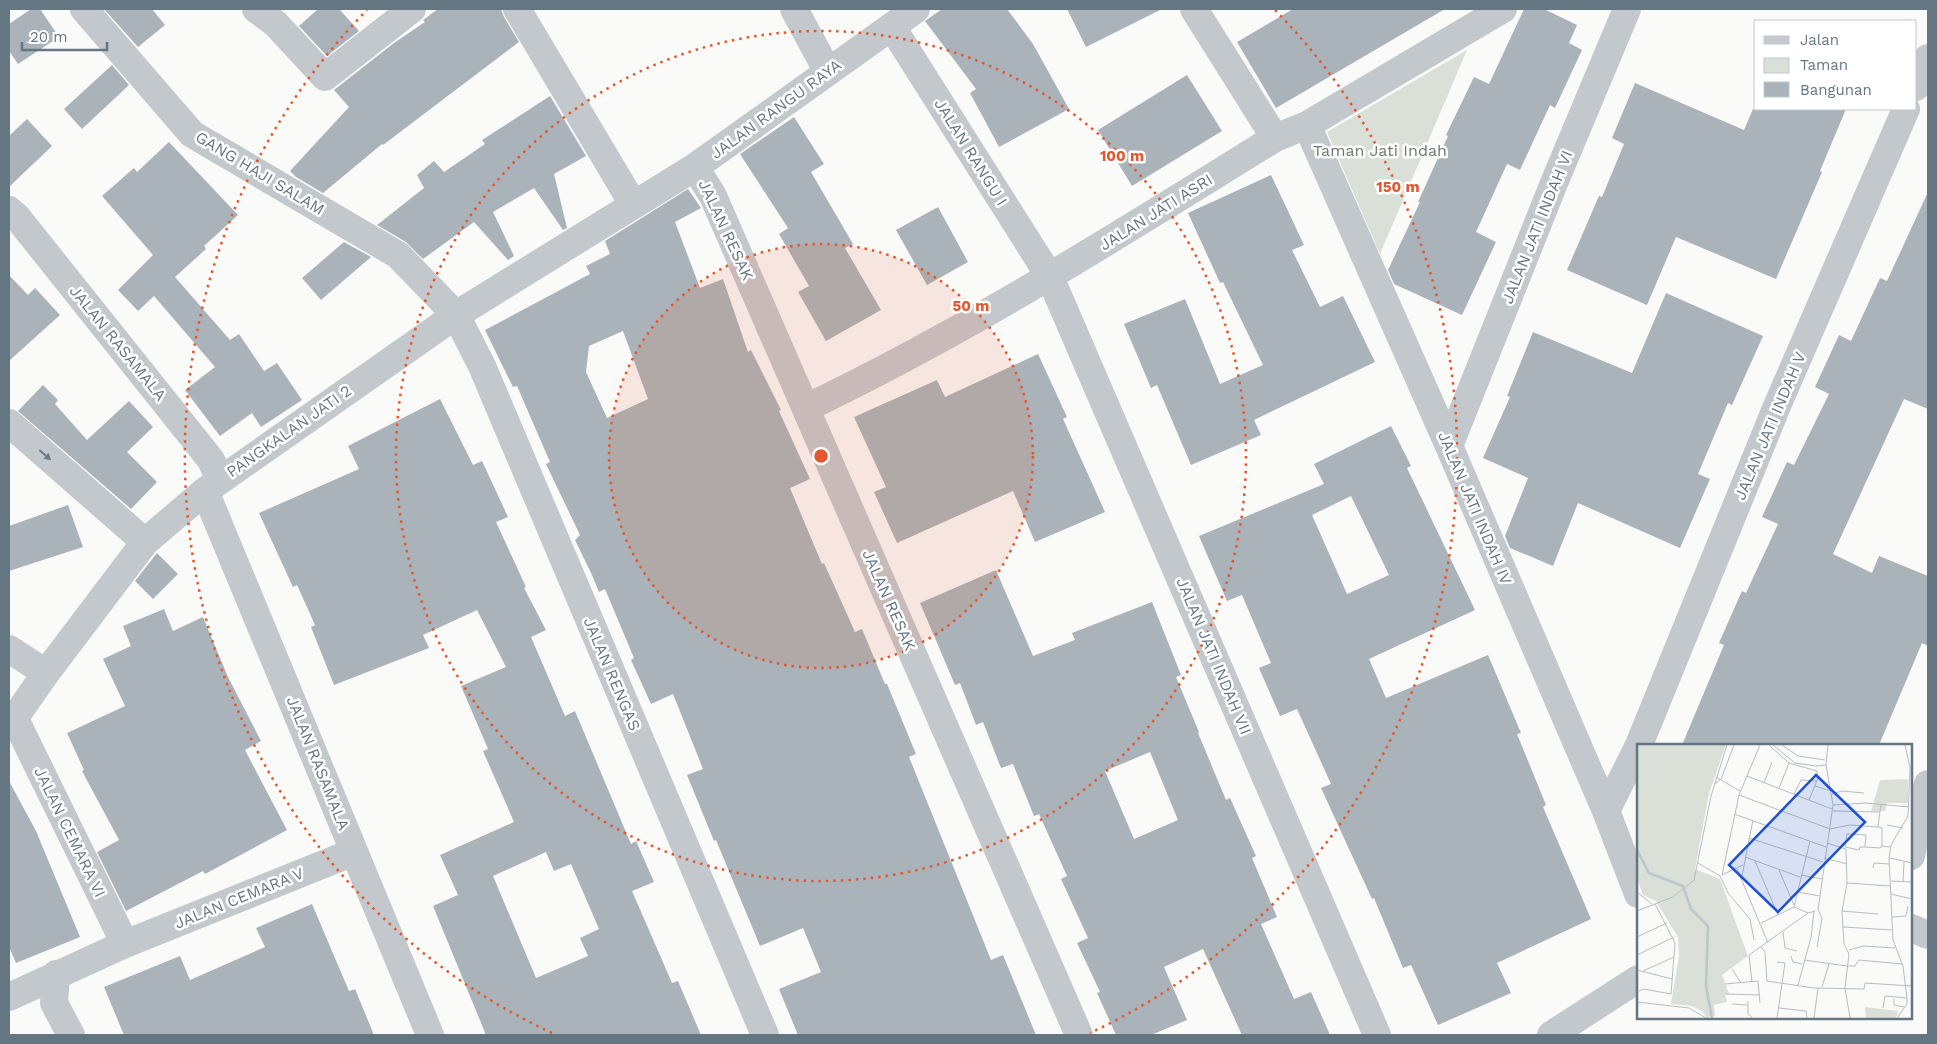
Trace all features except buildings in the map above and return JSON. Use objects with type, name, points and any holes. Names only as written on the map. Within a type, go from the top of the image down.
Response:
[{"type":"street","name":"GANG HAJI SALAM","points":[[84,9],[192,134],[398,255],[456,315]]},
{"type":"street","points":[[256,9],[276,24],[325,77],[412,9]]},
{"type":"street","points":[[517,9],[633,204]]},
{"type":"street","points":[[794,9],[828,72]]},
{"type":"street","name":"JALAN RANGU RAYA","points":[[633,204],[695,167],[916,9]]},
{"type":"street","points":[[1194,9],[1276,138]]},
{"type":"street","name":"JALAN JATI ASRI","points":[[806,408],[856,384],[1050,277],[1276,138],[1307,125],[1503,9]]},
{"type":"street","name":"JALAN JATI INDAH VI","points":[[1449,446],[1554,183],[1627,9]]},
{"type":"street","name":"JALAN RANGU I","points":[[892,27],[1050,277]]},
{"type":"street","points":[[1917,85],[1928,58]]},
{"type":"street","name":"JALAN JATI INDAH V","points":[[1640,744],[1777,406],[1906,110]]},
{"type":"street","name":"JALAN JATI INDAH IV","points":[[1307,125],[1449,446],[1606,812],[1637,891]]},
{"type":"street","name":"JALAN RESAK","points":[[695,167],[713,196],[1079,1035]]},
{"type":"street","name":"PANGKALAN JATI 2","points":[[12,723],[46,673],[145,542],[213,486],[456,315],[633,204]]},
{"type":"street","name":"JALAN RASAMALA","points":[[9,210],[17,217],[212,460],[213,486],[354,852],[430,1035]]},
{"type":"street","name":"JALAN JATI INDAH VII","points":[[1050,277],[1377,1035]]},
{"type":"street","name":"JALAN RENGAS","points":[[456,315],[482,366],[765,1035]]},
{"type":"street","points":[[9,423],[145,542]]},
{"type":"street","points":[[9,649],[46,673]]},
{"type":"street","name":"JALAN CEMARA VI","points":[[12,723],[125,944]]},
{"type":"street","name":"JALAN JATI INDAH V","points":[[1606,812],[1637,750]]},
{"type":"street","points":[[1912,850],[1921,793]]},
{"type":"street","name":"JALAN CEMARA V","points":[[9,997],[125,944],[354,852]]},
{"type":"street","points":[[1912,928],[1928,935]]},
{"type":"street","points":[[56,974],[54,1003],[71,1035]]},
{"type":"street","points":[[1551,1035],[1637,979]]},
{"type":"green space","name":"Taman Jati Indah","points":[[1467,50],[1380,254],[1327,132]]}]
